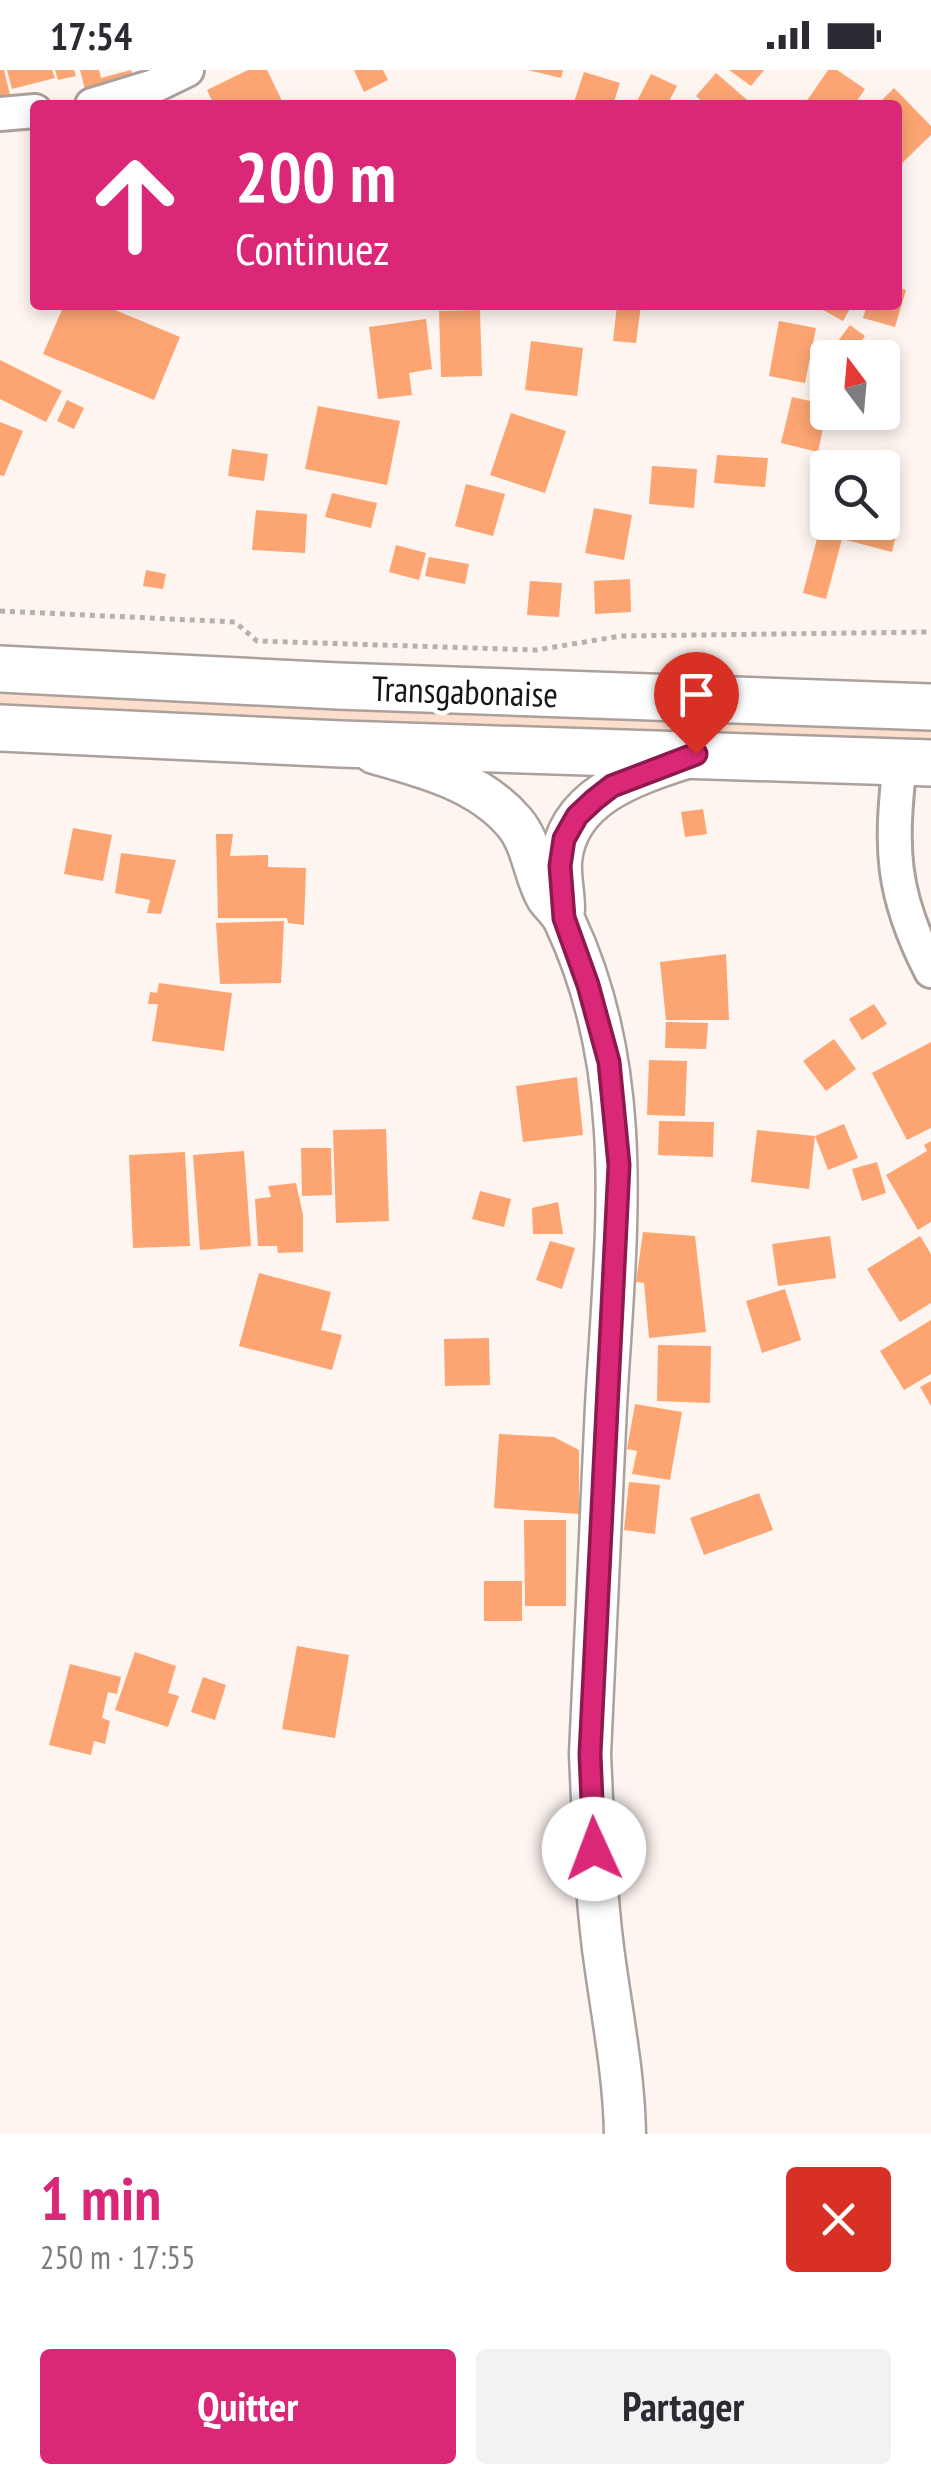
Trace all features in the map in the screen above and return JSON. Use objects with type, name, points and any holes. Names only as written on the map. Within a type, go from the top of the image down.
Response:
[{"type":"highway","name":"Transgabonaise","points":[[0,669],[338,686],[931,707]]},
{"type":"highway","name":"Transgabonaise","points":[[0,728],[916,763]]},
{"type":"main road","points":[[341,744],[460,781],[490,800],[515,822],[528,843],[547,896],[564,918]]},
{"type":"main road","points":[[626,2134],[603,1945],[590,1754],[619,1165],[609,1062],[564,918],[560,866],[564,839],[577,816],[612,786],[696,754]]},
{"type":"street","points":[[108,100],[154,86],[187,70]]},
{"type":"street","points":[[0,114],[30,111]]},
{"type":"street","points":[[916,763],[892,836],[895,878],[931,970]]},
{"type":"path","points":[[0,611],[234,622],[256,640],[536,650],[620,636],[931,632]]},
{"type":"shaded area","points":[[0,691],[931,729],[931,745],[0,708]]},
{"type":"building","points":[[0,70],[4,70],[11,99],[0,102]]},
{"type":"building","points":[[7,70],[52,70],[55,78],[12,89]]},
{"type":"building","points":[[55,70],[74,70],[76,76],[58,80]]},
{"type":"building","points":[[80,70],[99,70],[101,78],[131,70],[135,84],[87,97]]},
{"type":"building","points":[[248,70],[267,70],[282,100],[212,100],[207,90]]},
{"type":"building","points":[[354,70],[383,70],[388,80],[364,92]]},
{"type":"building","points":[[528,70],[563,70],[561,78]]},
{"type":"building","points":[[729,70],[764,70],[751,86]]},
{"type":"building","points":[[828,70],[837,70],[865,89],[857,100],[807,100]]},
{"type":"building","points":[[584,72],[620,83],[615,100],[575,100]]},
{"type":"building","points":[[716,73],[747,100],[700,100],[696,96]]},
{"type":"building","points":[[651,74],[677,86],[670,100],[638,100]]},
{"type":"building","points":[[894,88],[931,126],[931,135],[902,163],[902,100],[882,100]]},
{"type":"building","points":[[62,310],[115,310],[180,337],[154,400],[43,354]]},
{"type":"building","points":[[480,310],[482,376],[441,377],[439,311]]},
{"type":"building","points":[[616,310],[640,310],[636,343],[613,341]]},
{"type":"building","points":[[823,310],[849,310],[843,321]]},
{"type":"building","points":[[865,310],[900,310],[895,327],[863,318]]},
{"type":"building","points":[[426,319],[432,369],[409,373],[412,395],[378,399],[369,327]]},
{"type":"building","points":[[779,321],[816,328],[814,340],[810,340],[805,383],[769,376]]},
{"type":"building","points":[[850,325],[865,336],[862,340],[839,340]]},
{"type":"building","points":[[531,341],[583,348],[577,396],[525,390]]},
{"type":"building","points":[[0,360],[62,391],[46,422],[0,399]]},
{"type":"building","points":[[792,397],[810,401],[810,430],[823,430],[818,450],[781,443]]},
{"type":"building","points":[[67,400],[84,408],[74,429],[57,421]]},
{"type":"building","points":[[318,406],[400,421],[387,485],[305,469]]},
{"type":"building","points":[[511,413],[566,431],[545,493],[490,475]]},
{"type":"building","points":[[0,422],[23,431],[4,476],[0,475]]},
{"type":"building","points":[[232,449],[268,454],[264,481],[228,476]]},
{"type":"building","points":[[717,455],[768,458],[765,487],[714,483]]},
{"type":"building","points":[[652,466],[697,469],[694,508],[649,504]]},
{"type":"building","points":[[466,484],[505,494],[493,536],[455,526]]},
{"type":"building","points":[[332,493],[377,503],[371,528],[325,517]]},
{"type":"building","points":[[594,508],[632,515],[624,560],[585,553]]},
{"type":"building","points":[[256,510],[307,514],[305,553],[252,550]]},
{"type":"building","points":[[817,540],[842,540],[826,599],[803,593]]},
{"type":"building","points":[[846,540],[895,540],[892,552]]},
{"type":"building","points":[[396,545],[426,553],[419,580],[389,572]]},
{"type":"building","points":[[429,557],[469,564],[465,584],[425,576]]},
{"type":"building","points":[[146,570],[166,574],[163,589],[143,586]]},
{"type":"building","points":[[630,579],[631,612],[595,614],[594,581]]},
{"type":"building","points":[[530,581],[562,583],[559,617],[527,615]]},
{"type":"building","points":[[703,809],[707,834],[685,837],[681,812]]},
{"type":"building","points":[[73,828],[112,835],[103,881],[64,874]]},
{"type":"building","points":[[216,834],[233,834],[230,856],[268,855],[268,867],[306,868],[304,925],[288,923],[287,918],[218,918]]},
{"type":"building","points":[[121,853],[176,860],[161,914],[147,913],[150,900],[115,893]]},
{"type":"building","points":[[284,921],[281,983],[220,984],[216,923]]},
{"type":"building","points":[[726,954],[729,1020],[666,1020],[660,962]]},
{"type":"building","points":[[159,983],[232,993],[224,1051],[152,1041],[158,1004],[148,1004],[150,992],[157,993]]},
{"type":"building","points":[[874,1004],[887,1024],[862,1040],[849,1019]]},
{"type":"building","points":[[666,1022],[708,1023],[706,1049],[665,1048]]},
{"type":"building","points":[[834,1039],[856,1069],[826,1091],[803,1061]]},
{"type":"building","points":[[931,1042],[931,1128],[907,1140],[872,1073]]},
{"type":"building","points":[[649,1060],[687,1061],[685,1116],[647,1115]]},
{"type":"building","points":[[577,1077],[583,1135],[523,1142],[516,1086]]},
{"type":"building","points":[[659,1121],[714,1122],[713,1157],[658,1155]]},
{"type":"building","points":[[844,1124],[858,1158],[828,1170],[815,1136]]},
{"type":"building","points":[[386,1129],[389,1221],[336,1223],[333,1130]]},
{"type":"building","points":[[757,1130],[815,1136],[809,1189],[751,1182]]},
{"type":"building","points":[[931,1141],[931,1222],[918,1230],[886,1175],[927,1151],[924,1145]]},
{"type":"building","points":[[301,1148],[331,1148],[332,1195],[302,1196]]},
{"type":"building","points":[[244,1151],[251,1246],[200,1250],[193,1155]]},
{"type":"building","points":[[185,1152],[190,1246],[133,1248],[129,1155]]},
{"type":"building","points":[[877,1162],[886,1193],[862,1201],[852,1169]]},
{"type":"building","points":[[296,1183],[303,1215],[303,1252],[278,1253],[277,1246],[258,1246],[255,1199],[271,1197],[268,1186]]},
{"type":"building","points":[[480,1191],[511,1199],[504,1227],[472,1219]]},
{"type":"building","points":[[558,1202],[563,1234],[533,1234],[532,1208]]},
{"type":"building","points":[[643,1232],[695,1236],[706,1332],[649,1338],[644,1283],[636,1282]]},
{"type":"building","points":[[830,1236],[836,1278],[778,1286],[772,1244]]},
{"type":"building","points":[[920,1236],[931,1254],[931,1303],[900,1322],[867,1269]]},
{"type":"building","points":[[550,1241],[575,1248],[562,1289],[536,1280]]},
{"type":"building","points":[[259,1273],[331,1292],[321,1330],[342,1335],[332,1370],[239,1346]]},
{"type":"building","points":[[785,1289],[801,1340],[762,1353],[746,1301]]},
{"type":"building","points":[[931,1320],[931,1374],[904,1390],[880,1351]]},
{"type":"building","points":[[489,1338],[490,1385],[445,1386],[444,1339]]},
{"type":"building","points":[[658,1345],[711,1346],[710,1403],[657,1401]]},
{"type":"building","points":[[931,1381],[931,1406],[920,1387]]},
{"type":"building","points":[[635,1404],[682,1412],[670,1480],[632,1474],[637,1451],[627,1449]]},
{"type":"building","points":[[499,1434],[554,1437],[579,1450],[579,1514],[494,1508]]},
{"type":"building","points":[[629,1482],[660,1485],[655,1534],[624,1530]]},
{"type":"building","points":[[759,1493],[773,1530],[704,1555],[690,1518]]},
{"type":"building","points":[[524,1520],[566,1520],[566,1606],[525,1606]]},
{"type":"building","points":[[484,1581],[522,1581],[522,1621],[484,1621]]},
{"type":"building","points":[[297,1646],[349,1655],[335,1738],[282,1729]]},
{"type":"building","points":[[135,1652],[176,1666],[168,1693],[179,1696],[168,1727],[115,1710]]},
{"type":"building","points":[[70,1664],[121,1677],[117,1694],[108,1692],[102,1718],[110,1721],[105,1744],[94,1741],[91,1755],[49,1745]]},
{"type":"building","points":[[203,1677],[226,1685],[215,1720],[191,1712]]},
{"type":"route","points":[[594,1849],[590,1754],[619,1165],[609,1062],[599,1019],[564,918],[560,866],[564,839],[577,816],[594,800],[612,786],[696,754]]}]
